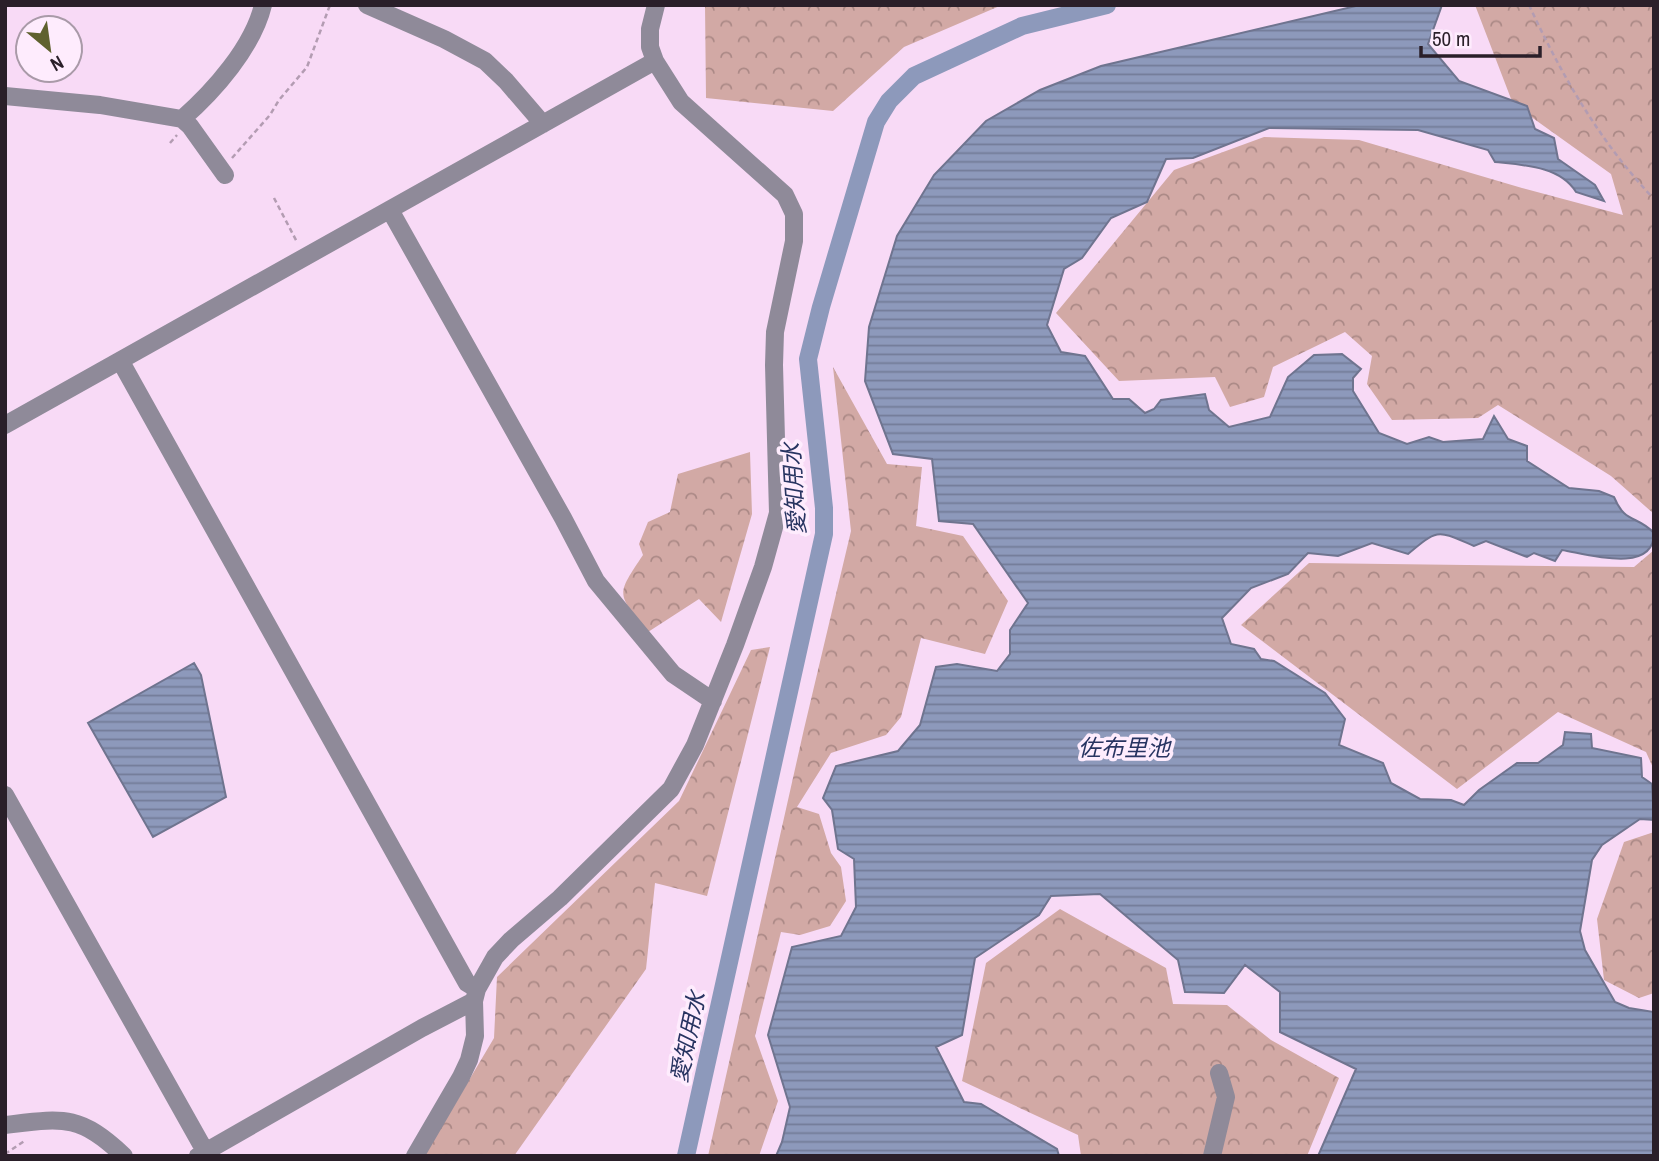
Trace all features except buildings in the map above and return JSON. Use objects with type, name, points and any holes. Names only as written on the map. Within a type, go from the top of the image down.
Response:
[{"type":"street","points":[[182,119],[208,96],[251,38],[263,5]]},
{"type":"street","points":[[367,5],[444,39],[494,67],[543,124]]},
{"type":"street","points":[[415,1156],[461,1077],[475,1036],[476,995],[495,957],[560,898],[671,789],[695,746],[713,701],[763,567],[778,513],[775,332],[794,241],[794,214],[785,195],[681,102],[655,61],[650,47],[656,5]]},
{"type":"street","points":[[5,425],[655,61]]},
{"type":"street","points":[[5,96],[100,105],[182,119],[190,126],[222,172]]},
{"type":"street","points":[[390,210],[596,581],[673,674],[713,701]]},
{"type":"street","points":[[121,362],[476,995]]},
{"type":"street","points":[[5,795],[201,1153],[476,995]]},
{"type":"street","points":[[1212,1156],[1226,1097],[1219,1073]]},
{"type":"street","points":[[5,1125],[76,1122],[103,1137],[124,1156]]},
{"type":"path","points":[[222,172],[307,67],[330,5]]},
{"type":"path","points":[[1529,5],[1562,73],[1588,116],[1654,199]]},
{"type":"path","points":[[274,198],[306,258]]},
{"type":"green space","points":[[705,5],[1002,5],[904,47],[833,111],[706,98]]},
{"type":"green space","points":[[1475,5],[1654,5],[1654,514],[1611,476],[1498,405],[1478,418],[1392,420],[1367,384],[1372,356],[1345,332],[1273,367],[1264,397],[1230,407],[1215,377],[1119,381],[1056,313],[1174,170],[1264,137],[1359,140],[1623,215],[1611,174],[1513,104]]},
{"type":"green space","points":[[833,367],[887,464],[922,467],[916,526],[963,536],[1008,601],[985,654],[921,638],[901,717],[886,735],[831,753],[797,807],[819,814],[831,853],[841,867],[846,901],[830,926],[800,935],[781,932],[755,1036],[778,1101],[759,1156],[708,1156],[851,531]]},
{"type":"green space","points":[[750,452],[752,514],[721,622],[699,599],[648,632],[625,602],[623,595],[628,579],[643,555],[639,544],[648,522],[670,512],[678,474]]},
{"type":"green space","points":[[1654,550],[1654,770],[1646,752],[1558,712],[1457,789],[1241,625],[1309,563],[1634,567]]},
{"type":"green space","points":[[770,647],[707,896],[655,883],[646,969],[514,1156],[424,1156],[494,1038],[497,977],[679,801],[751,650]]},
{"type":"green space","points":[[1654,832],[1654,993],[1639,998],[1604,980],[1597,919],[1624,842]]},
{"type":"green space","points":[[1060,909],[1166,968],[1173,1004],[1227,1005],[1271,1040],[1339,1078],[1307,1156],[1081,1156],[1078,1135],[962,1081],[986,963]]},
{"type":"water","name":"佐布里池","points":[[1360,5],[1442,5],[1428,44],[1459,81],[1527,106],[1535,129],[1554,138],[1558,159],[1595,185],[1604,201],[1576,192],[1569,183],[1551,172],[1495,162],[1488,150],[1418,130],[1269,128],[1193,158],[1166,159],[1147,202],[1111,218],[1082,258],[1064,269],[1047,325],[1061,352],[1085,356],[1113,399],[1129,399],[1145,413],[1154,409],[1161,400],[1205,394],[1209,410],[1229,427],[1270,417],[1288,377],[1314,355],[1342,354],[1361,369],[1353,378],[1353,391],[1379,433],[1407,444],[1429,437],[1443,442],[1483,439],[1494,416],[1508,439],[1527,446],[1527,461],[1569,488],[1599,491],[1614,497],[1627,516],[1654,533],[1651,546],[1643,554],[1617,559],[1562,550],[1555,561],[1534,553],[1527,557],[1486,541],[1474,546],[1439,534],[1408,554],[1372,543],[1338,556],[1308,553],[1288,574],[1251,588],[1222,618],[1231,644],[1254,649],[1261,659],[1274,661],[1325,693],[1345,719],[1339,745],[1383,763],[1391,783],[1420,799],[1451,800],[1464,805],[1479,790],[1517,763],[1538,763],[1563,745],[1565,732],[1591,734],[1592,748],[1641,758],[1642,777],[1652,784],[1654,820],[1640,819],[1602,845],[1592,860],[1580,931],[1585,950],[1615,1002],[1629,1008],[1654,1012],[1654,1156],[1318,1156],[1356,1069],[1280,1032],[1280,992],[1245,965],[1224,993],[1185,992],[1178,960],[1100,894],[1051,896],[1039,915],[975,958],[962,1035],[936,1047],[964,1102],[981,1104],[1057,1149],[1059,1156],[776,1156],[790,1107],[768,1035],[792,947],[841,936],[856,907],[854,859],[838,849],[832,810],[823,798],[836,766],[898,751],[920,725],[936,667],[957,664],[997,671],[1010,654],[1010,630],[1028,603],[973,524],[939,521],[932,459],[893,454],[865,381],[869,327],[897,236],[934,175],[986,121],[1040,90],[1101,66]]},
{"type":"water","points":[[194,663],[201,675],[226,797],[153,837],[88,723]]},
{"type":"waterway","name":"愛知用水","points":[[686,1156],[824,534],[824,508],[808,359],[876,122],[889,101],[914,76],[1022,26],[1107,5]]}]
